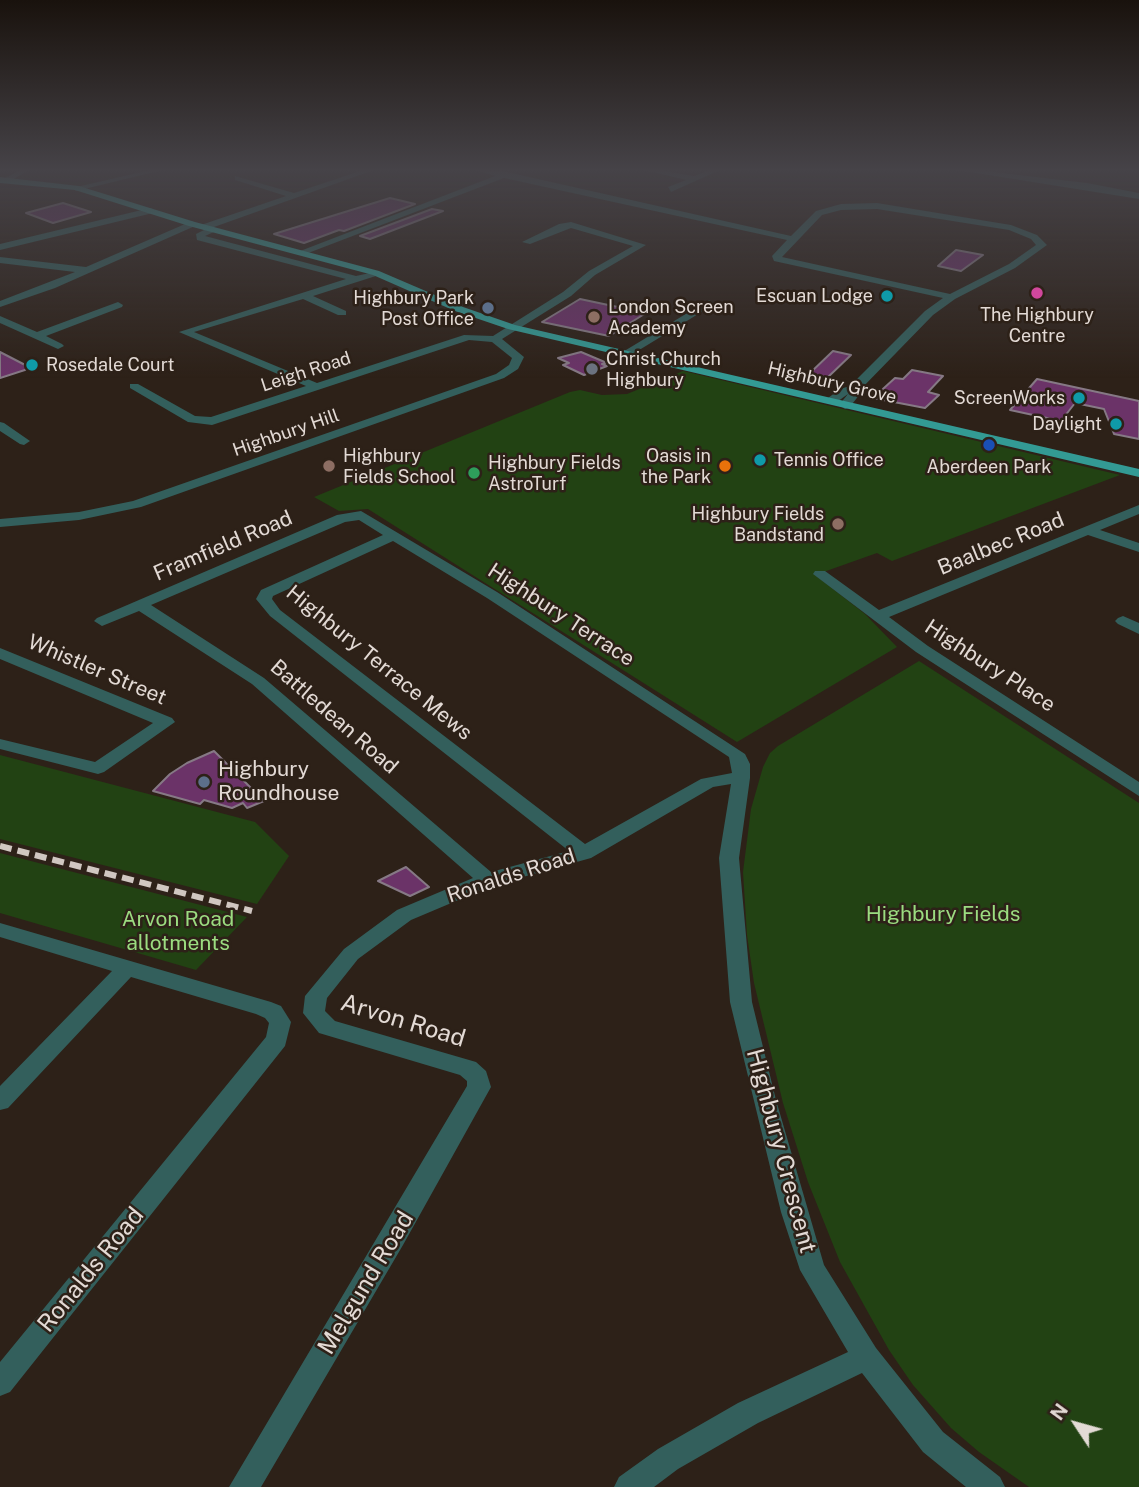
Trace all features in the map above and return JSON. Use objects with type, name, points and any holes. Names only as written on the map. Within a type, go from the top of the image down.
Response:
[{"type":"main road","name":"Highbury Grove","points":[[250,239],[376,273],[469,313],[515,327],[1139,473]]},
{"type":"street","points":[[0,247],[32,239]]},
{"type":"street","points":[[0,304],[157,239]]},
{"type":"street","points":[[205,239],[357,279]]},
{"type":"street","points":[[300,253],[336,239]]},
{"type":"street","points":[[527,242],[533,239]]},
{"type":"street","points":[[495,339],[567,294],[592,272],[642,244],[625,239]]},
{"type":"street","points":[[793,239],[777,256],[778,259],[951,297]]},
{"type":"street","points":[[830,401],[844,391],[854,389],[929,313],[951,297],[1012,266],[1042,245],[1036,239]]},
{"type":"street","points":[[0,260],[88,270]]},
{"type":"street","points":[[318,387],[184,332],[376,273]]},
{"type":"street","points":[[0,295],[21,297]]},
{"type":"street","points":[[303,296],[342,313]]},
{"type":"street","points":[[627,354],[709,303]]},
{"type":"street","points":[[36,335],[118,305]]},
{"type":"street","points":[[0,319],[58,346]]},
{"type":"street","name":"Leigh Road","points":[[134,386],[192,419],[204,422],[471,336],[495,339]]},
{"type":"street","name":"Highbury Hill","points":[[0,523],[79,516],[136,504],[509,372],[518,361],[515,352],[495,339]]},
{"type":"street","points":[[845,405],[855,394],[854,389]]},
{"type":"street","points":[[0,426],[24,441]]},
{"type":"street","name":"Baalbec Road","points":[[878,616],[1139,509]]},
{"type":"street","name":"Highbury Terrace","points":[[361,515],[736,754]]},
{"type":"street","name":"Framfield Road","points":[[102,621],[342,517],[361,515]]},
{"type":"street","points":[[1090,531],[1139,548]]},
{"type":"street","name":"Highbury Terrace Mews","points":[[394,535],[266,593],[264,599],[275,613],[584,853]]},
{"type":"street","name":"Highbury Place","points":[[820,574],[941,662],[1139,790]]},
{"type":"street","name":"Battledean Road","points":[[140,604],[258,681],[487,880]]},
{"type":"street","points":[[1139,613],[1123,621],[1139,629]]},
{"type":"street","name":"Whistler Street","points":[[0,653],[166,722],[98,768],[0,744]]},
{"type":"street","name":"Highbury Crescent","points":[[736,754],[741,764],[741,778],[729,858],[744,1014],[794,1212],[813,1269],[866,1357],[933,1442],[990,1487]]},
{"type":"street","name":"Ronalds Road","points":[[314,1013],[316,996],[351,954],[404,915],[487,880],[584,853],[690,792],[719,779],[741,778]]},
{"type":"street","points":[[0,930],[127,968],[0,1101]]},
{"type":"street","name":"Ronalds Road","points":[[0,1383],[277,1040],[280,1023],[273,1012],[127,968]]},
{"type":"street","name":"Arvon Road","points":[[314,1013],[327,1027],[468,1068],[478,1077]]},
{"type":"street","name":"Melgund Road","points":[[244,1487],[480,1087],[478,1077]]},
{"type":"street","points":[[629,1487],[668,1459],[748,1413],[866,1357]]},
{"type":"green space","points":[[683,371],[1120,475],[892,561],[877,553],[815,575],[865,614],[897,647],[737,742],[368,509],[339,511],[314,497],[570,392],[580,390],[602,395],[627,394]]},
{"type":"green space","name":"Highbury Fields","points":[[919,661],[1139,803],[1139,1487],[1029,1487],[979,1452],[951,1428],[913,1385],[889,1350],[840,1262],[808,1182],[783,1103],[754,983],[747,935],[743,872],[751,809],[763,767],[770,753],[778,746]]},
{"type":"green space","points":[[0,755],[255,822],[289,856],[257,904],[0,839]]},
{"type":"green space","name":"Arvon Road allotments","points":[[0,853],[247,917],[196,970],[0,913]]},
{"type":"building","points":[[292,239],[314,239],[304,243]]},
{"type":"building","points":[[956,250],[983,255],[961,271],[938,266]]},
{"type":"building","name":"London Screen Academy","points":[[580,299],[646,313],[609,336],[542,322]]},
{"type":"building","points":[[833,351],[851,355],[827,378],[809,374]]},
{"type":"building","points":[[0,352],[31,368],[0,378]]},
{"type":"building","name":"Christ Church Highbury","points":[[581,352],[607,363],[602,364],[607,366],[584,375],[563,365],[569,363],[558,358]]},
{"type":"building","points":[[912,370],[943,376],[928,392],[939,395],[925,408],[873,398],[895,378],[903,379]]},
{"type":"building","name":"ScreenWorks","points":[[1037,379],[1139,401],[1139,439],[1114,434],[1104,409],[1075,403],[1061,421],[1010,410]]},
{"type":"building","name":"Highbury Roundhouse","points":[[214,751],[264,801],[247,808],[243,803],[232,808],[204,800],[200,804],[153,791],[170,774]]},
{"type":"building","points":[[406,867],[429,887],[410,896],[378,881]]},
{"type":"railway","points":[[0,846],[252,911]]},
{"type":"place","name":"The Highbury Centre","points":[[1037,293]]},
{"type":"place","name":"Escuan Lodge","points":[[887,296]]},
{"type":"place","name":"Highbury Park Post Office","points":[[488,308]]},
{"type":"place","name":"London Screen Academy","points":[[594,317]]},
{"type":"place","name":"Rosedale Court","points":[[32,365]]},
{"type":"place","name":"Christ Church Highbury","points":[[592,369]]},
{"type":"place","name":"ScreenWorks","points":[[1079,398]]},
{"type":"place","name":"Daylight","points":[[1116,424]]},
{"type":"place","name":"Aberdeen Park","points":[[989,445]]},
{"type":"place","name":"Tennis Office","points":[[760,460]]},
{"type":"place","name":"Highbury Fields School","points":[[329,466]]},
{"type":"place","name":"Oasis in the Park","points":[[725,466]]},
{"type":"place","name":"Highbury Fields AstroTurf","points":[[474,473]]},
{"type":"place","name":"Highbury Fields Bandstand","points":[[838,524]]},
{"type":"place","name":"Highbury Roundhouse","points":[[204,782]]}]
